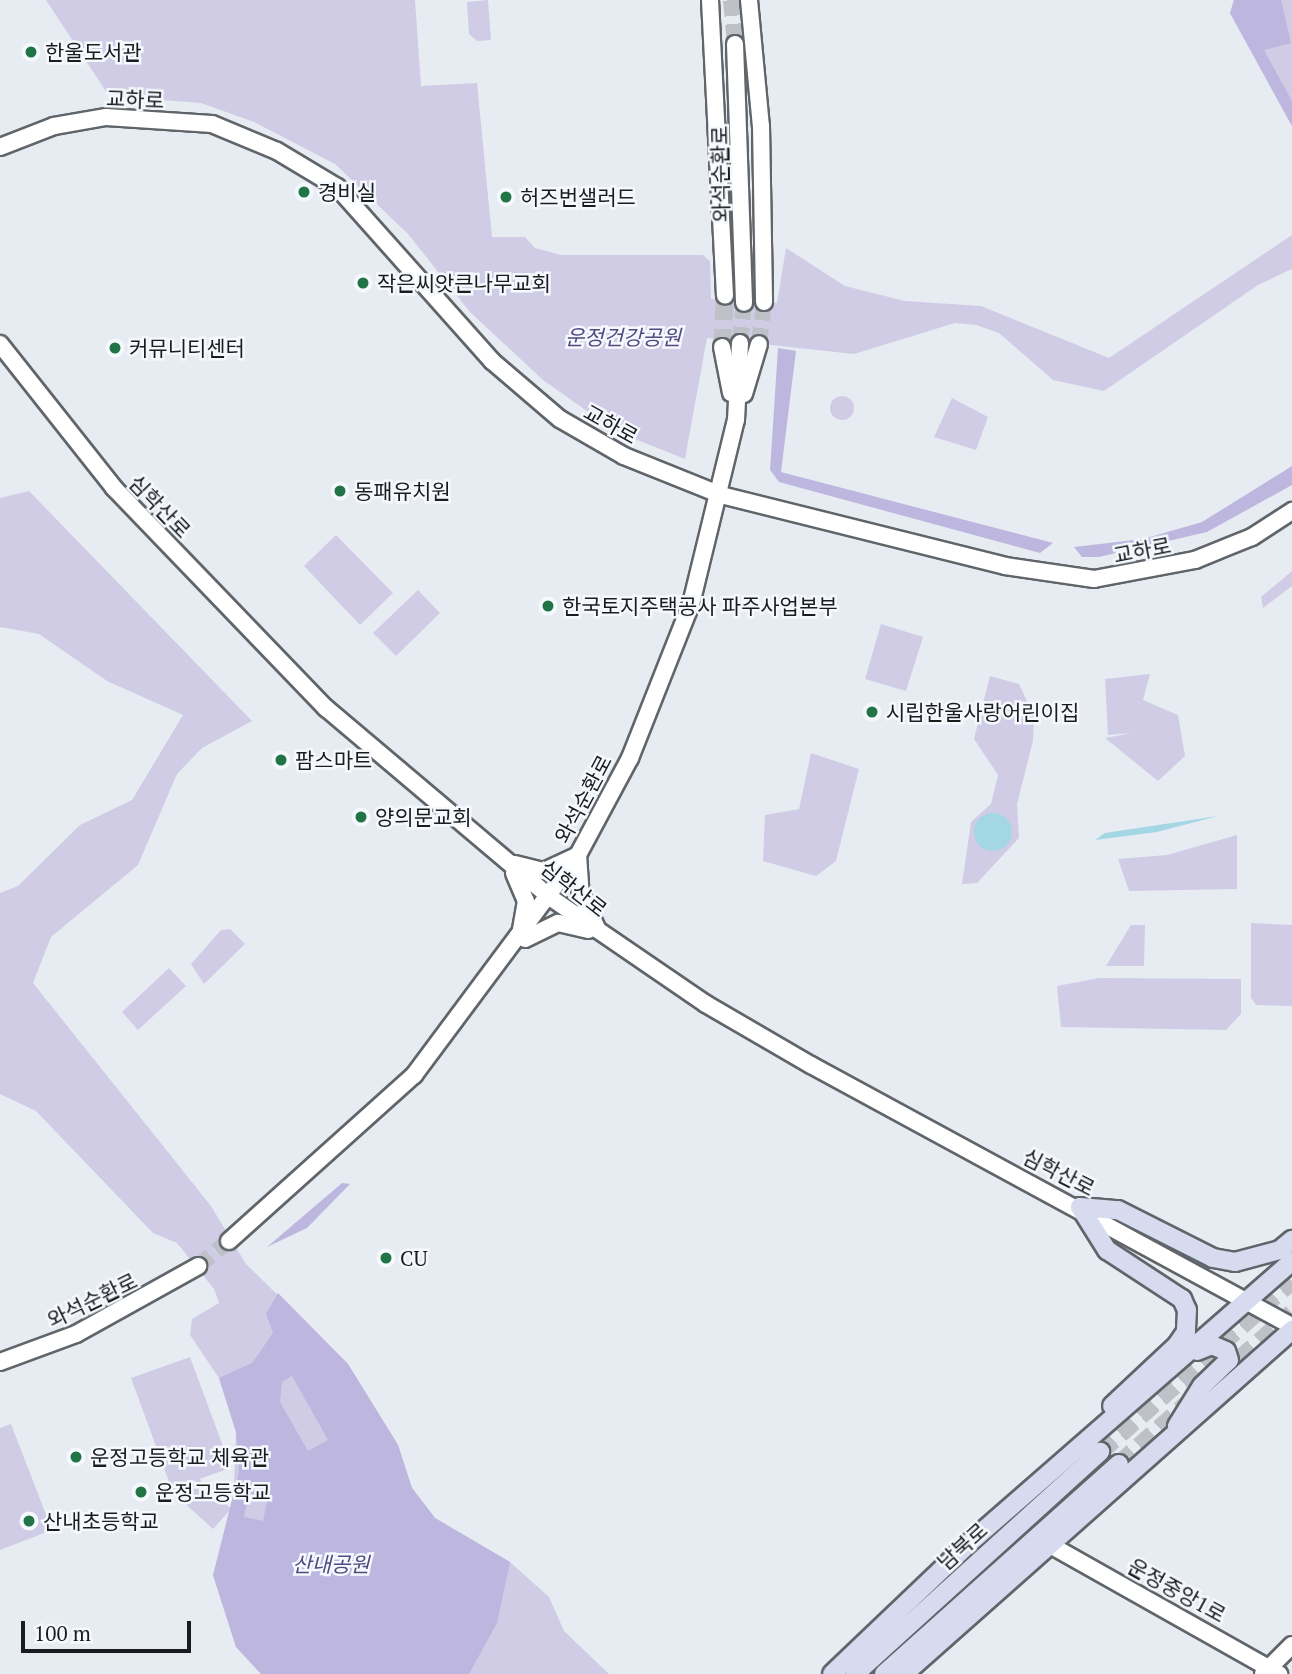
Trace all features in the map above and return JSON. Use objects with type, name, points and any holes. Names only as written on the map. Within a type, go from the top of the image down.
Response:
[{"type":"main road","points":[[1080,1207],[1118,1210],[1213,1258],[1235,1262],[1252,1261],[1292,1240]]},
{"type":"main road","points":[[1020,1502],[1186,1332],[1182,1299],[1107,1250],[1080,1207]]},
{"type":"main road","points":[[831,1674],[1292,1261]]},
{"type":"main road","points":[[904,1674],[1154,1457],[1292,1328]]},
{"type":"main road","points":[[1154,1457],[1202,1386],[1229,1360],[1226,1350],[1212,1345],[1189,1354]]},
{"type":"main road","name":"남북로","points":[[855,1674],[1100,1452]]},
{"type":"main road","name":"남북로","points":[[884,1674],[1119,1464]]},
{"type":"street","points":[[710,0],[724,296]]},
{"type":"street","points":[[749,0],[761,126],[764,302]]},
{"type":"street","name":"와석순환로","points":[[735,44],[744,303]]},
{"type":"street","name":"교하로","points":[[0,147],[54,126],[106,117],[212,124],[277,151],[337,187],[492,361],[560,419],[636,462],[721,495],[1005,566],[1094,579],[1195,560],[1252,537],[1292,511]]},
{"type":"street","name":"와석순환로","points":[[229,1241],[414,1075],[517,944],[578,855],[667,669],[721,495],[736,420],[740,342]]},
{"type":"street","name":"심학산로","points":[[0,344],[114,488],[326,708],[551,898],[600,935],[811,1065],[1080,1207],[1292,1328]]},
{"type":"street","points":[[736,420],[759,344]]},
{"type":"street","points":[[722,347],[736,420]]},
{"type":"street","points":[[504,859],[544,871],[578,855],[581,894],[600,935]]},
{"type":"street","points":[[504,859],[526,901],[517,944]]},
{"type":"street","points":[[517,944],[558,923],[600,935]]},
{"type":"street","name":"와석순환로","points":[[0,1362],[76,1334],[198,1266]]},
{"type":"street","name":"운정중앙1로","points":[[1052,1546],[1270,1672]]},
{"type":"street","points":[[1270,1672],[1292,1645]]},
{"type":"green space","name":"운정건강공원","points":[[46,0],[415,0],[421,86],[477,83],[492,237],[525,237],[535,248],[561,255],[703,255],[710,261],[711,299],[777,303],[786,248],[845,286],[905,301],[981,306],[1109,358],[1292,235],[1292,269],[1258,285],[1104,391],[1053,380],[999,333],[976,325],[955,323],[854,354],[707,338],[685,459],[615,431],[543,380],[470,312],[408,234],[335,164],[254,122],[201,103],[109,96]]},
{"type":"green space","points":[[488,0],[491,40],[477,41],[469,34],[467,2]]},
{"type":"green space","points":[[1234,0],[1292,0],[1292,126],[1230,13]]},
{"type":"green space","points":[[1234,0],[1281,0],[1291,43],[1264,50],[1292,101],[1292,126],[1230,13]]},
{"type":"green space","points":[[778,348],[796,351],[781,472],[1053,543],[1040,553],[779,482],[770,470]]},
{"type":"green space","points":[[842,396],[853,403],[854,408],[847,419],[842,420],[831,413],[830,408],[837,397]]},
{"type":"green space","points":[[952,398],[988,417],[976,450],[934,437]]},
{"type":"green space","points":[[1292,466],[1292,485],[1207,532],[1099,557],[1082,557],[1074,547],[1143,539],[1202,522]]},
{"type":"green space","name":"산내공원","points":[[29,491],[252,721],[202,748],[177,774],[138,865],[51,937],[33,983],[211,1206],[246,1264],[348,1364],[398,1445],[412,1488],[435,1518],[510,1562],[549,1597],[564,1631],[609,1674],[261,1674],[236,1647],[213,1575],[233,1511],[236,1432],[219,1378],[190,1335],[192,1319],[219,1303],[214,1289],[177,1243],[153,1233],[36,1111],[0,1094],[0,893],[18,886],[80,825],[132,800],[183,715],[107,681],[39,634],[0,627],[0,498]]},
{"type":"green space","points":[[336,535],[393,593],[360,625],[304,566]]},
{"type":"green space","points":[[1292,571],[1292,586],[1263,608],[1261,597]]},
{"type":"green space","points":[[418,590],[440,613],[396,656],[373,633]]},
{"type":"green space","points":[[881,624],[923,637],[906,691],[865,679]]},
{"type":"green space","points":[[1150,674],[1143,700],[1178,715],[1185,756],[1158,781],[1105,738],[1132,733],[1108,735],[1105,679]]},
{"type":"green space","points":[[990,676],[1019,684],[1034,716],[1033,741],[1017,804],[1019,838],[977,883],[962,884],[971,822],[991,804],[998,775],[974,739]]},
{"type":"green space","points":[[811,753],[859,769],[836,861],[816,876],[763,861],[765,815],[799,809]]},
{"type":"green space","points":[[1237,835],[1237,889],[1129,891],[1118,859],[1167,855]]},
{"type":"green space","points":[[1251,923],[1292,925],[1292,1006],[1256,1005],[1251,998]]},
{"type":"green space","points":[[1131,925],[1145,925],[1144,966],[1106,966]]},
{"type":"green space","points":[[230,929],[245,944],[204,984],[191,964],[221,930]]},
{"type":"green space","points":[[169,968],[186,986],[138,1030],[122,1012]]},
{"type":"green space","points":[[1099,978],[1241,979],[1241,1014],[1226,1030],[1061,1027],[1057,986]]},
{"type":"green space","points":[[342,1183],[350,1184],[307,1228],[267,1247]]},
{"type":"green space","points":[[278,1293],[348,1364],[398,1445],[412,1488],[435,1518],[510,1562],[497,1623],[469,1674],[261,1674],[236,1647],[213,1575],[239,1472],[236,1432],[219,1378],[252,1363],[273,1333],[266,1314]],"holes":[[[292,1376],[328,1440],[308,1451],[280,1402],[282,1382]],[[249,1493],[268,1497],[263,1521],[244,1517]]]},
{"type":"green space","points":[[190,1357],[231,1468],[199,1479],[231,1509],[213,1529],[180,1499],[197,1480],[172,1490],[131,1378]]},
{"type":"green space","points":[[11,1424],[52,1530],[0,1550],[0,1428]]},
{"type":"water","points":[[993,813],[1007,818],[1012,832],[1007,846],[993,851],[979,846],[974,832],[979,818]]},
{"type":"water","points":[[1218,816],[1157,832],[1095,840],[1105,833]]},
{"type":"tunnel","points":[[731,0],[735,44]]},
{"type":"tunnel","points":[[722,347],[725,296]]},
{"type":"tunnel","points":[[759,344],[764,302]]},
{"type":"tunnel","points":[[740,343],[744,303]]},
{"type":"tunnel","points":[[198,1266],[229,1241]]},
{"type":"tunnel","points":[[1100,1452],[1292,1281]]},
{"type":"tunnel","points":[[1219,1377],[1292,1313]]},
{"type":"tunnel","points":[[1119,1464],[1187,1404]]},
{"type":"place","name":"한울도서관","points":[[31,52]]},
{"type":"place","name":"경비실","points":[[304,192]]},
{"type":"place","name":"허즈번샐러드","points":[[506,197]]},
{"type":"place","name":"작은씨앗큰나무교회","points":[[363,283]]},
{"type":"place","name":"커뮤니티센터","points":[[115,348]]},
{"type":"place","name":"동패유치원","points":[[340,491]]},
{"type":"place","name":"한국토지주택공사 파주사업본부","points":[[548,606]]},
{"type":"place","name":"시립한울사랑어린이집","points":[[872,712]]},
{"type":"place","name":"팜스마트","points":[[281,760]]},
{"type":"place","name":"양의문교회","points":[[361,817]]},
{"type":"place","name":"CU","points":[[386,1258]]},
{"type":"place","name":"운정고등학교 체육관","points":[[76,1457]]},
{"type":"place","name":"운정고등학교","points":[[141,1492]]},
{"type":"place","name":"산내초등학교","points":[[29,1521]]}]
